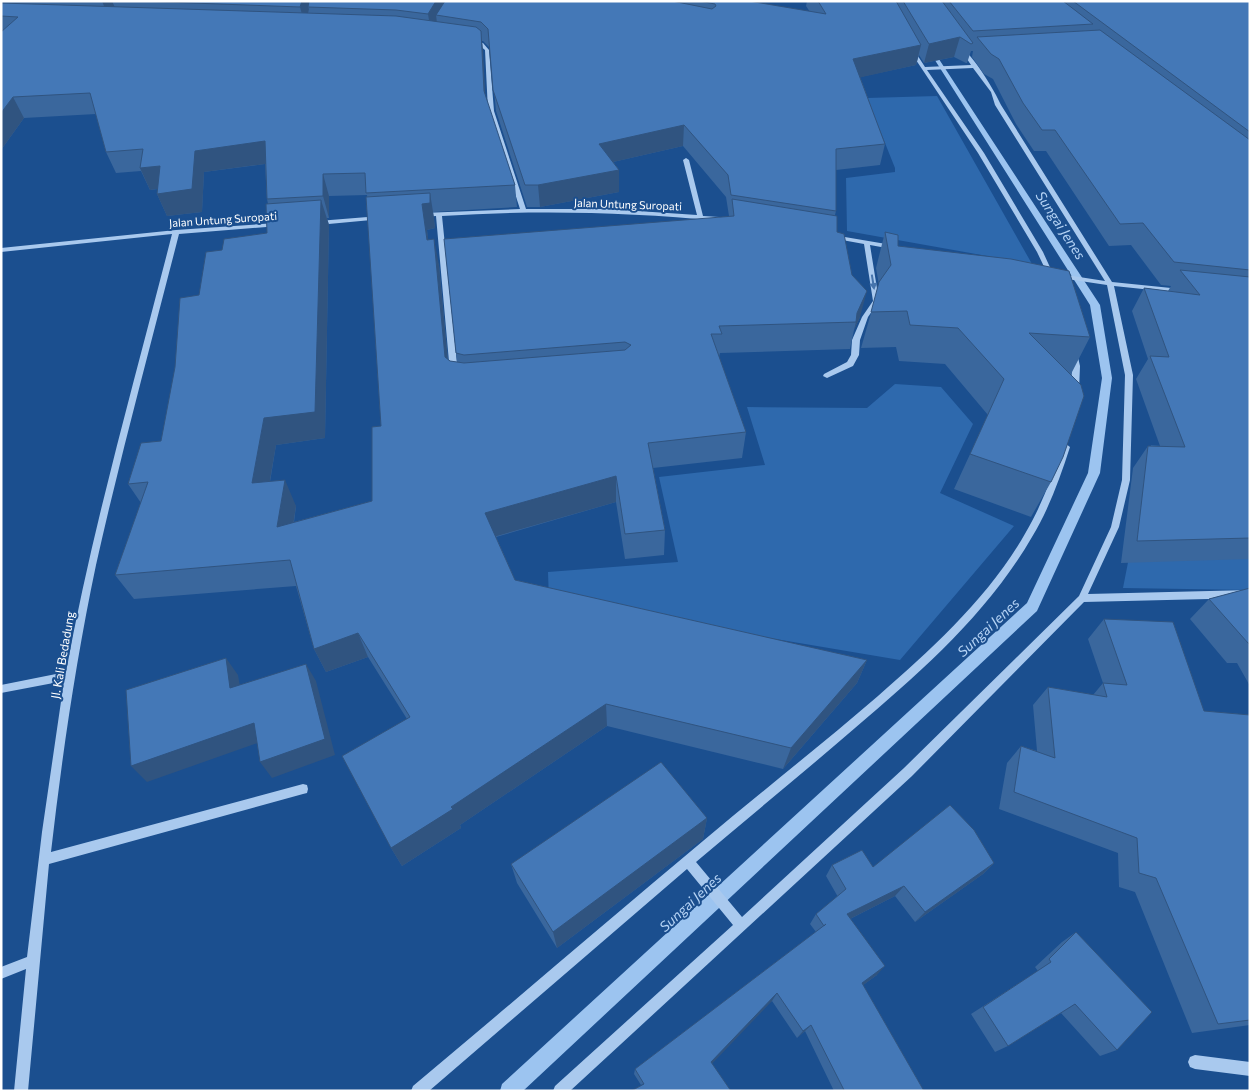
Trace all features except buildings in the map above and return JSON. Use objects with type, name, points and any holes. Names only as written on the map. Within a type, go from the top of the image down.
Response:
[{"type":"street","points":[[464,40],[481,44],[487,50],[488,89],[491,111],[524,211]]},
{"type":"street","points":[[907,42],[927,68],[981,153],[1040,252],[1055,290]]},
{"type":"street","points":[[560,1091],[738,921],[908,772],[1082,598],[1115,527],[1126,480],[1129,375],[1107,284],[998,105],[993,92],[960,47]]},
{"type":"street","points":[[966,54],[976,54]]},
{"type":"street","points":[[927,68],[975,66]]},
{"type":"street","points":[[686,160],[700,217]]},
{"type":"street","name":"Jalan Untung Suropati","points":[[420,216],[524,211],[700,217],[724,220]]},
{"type":"street","points":[[439,214],[455,382]]},
{"type":"street","points":[[313,223],[390,218]]},
{"type":"street","name":"Jalan Untung Suropati","points":[[1,250],[176,232],[283,225]]},
{"type":"street","name":"Jl. Kali Bedadung","points":[[21,1091],[32,961],[70,676],[110,492],[176,232]]},
{"type":"street","points":[[829,236],[896,248]]},
{"type":"street","points":[[839,238],[841,247]]},
{"type":"street","points":[[827,376],[850,364],[855,355],[856,340],[862,315],[876,301],[867,243]]},
{"type":"street","points":[[1049,274],[1107,284],[1192,292]]},
{"type":"street","points":[[1071,341],[1076,366],[1074,405]]},
{"type":"street","points":[[418,1091],[691,865],[909,677],[978,605],[1040,517],[1062,464],[1068,440]]},
{"type":"street","points":[[1082,598],[1250,594]]},
{"type":"street","points":[[1,689],[70,676]]},
{"type":"street","points":[[44,860],[303,789]]},
{"type":"street","points":[[691,865],[738,921]]},
{"type":"street","points":[[1,973],[32,961]]},
{"type":"street","points":[[1194,1062],[1250,1069]]},
{"type":"shaded area","points":[[937,96],[1032,264],[847,231],[846,178],[895,172],[867,98]]},
{"type":"shaded area","points":[[895,384],[941,387],[973,424],[940,493],[1014,526],[900,660],[549,601],[548,572],[678,562],[659,477],[765,465],[747,407],[867,408]]},
{"type":"shaded area","points":[[1151,445],[1250,454],[1250,590],[1123,588]]},
{"type":"waterway","name":"Sungai Jenes","points":[[509,1091],[1032,607],[1094,473],[1107,378],[1095,305],[928,47]]}]
